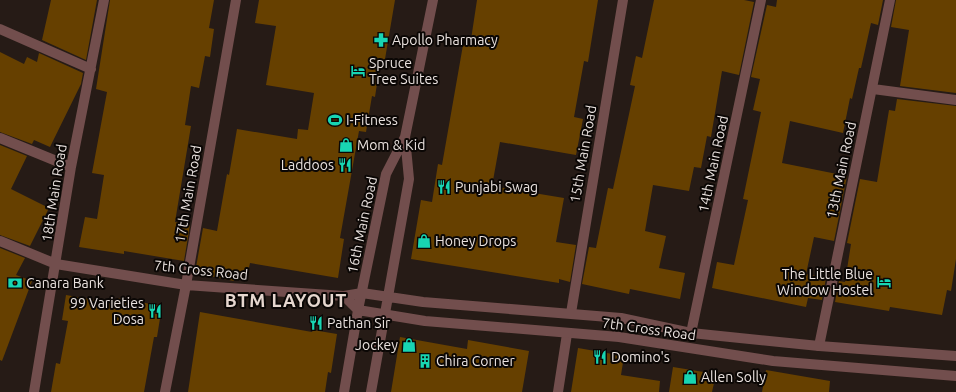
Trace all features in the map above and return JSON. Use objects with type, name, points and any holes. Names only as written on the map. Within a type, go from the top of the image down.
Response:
[{"type":"street","name":"18th Main Road","points":[[34,392],[71,167],[104,0]]},
{"type":"street","name":"17th Main Road","points":[[165,392],[186,285],[236,0]]},
{"type":"street","name":"16th Main Road","points":[[344,392],[358,310],[386,174],[404,137],[433,0]]},
{"type":"street","name":"15th Main Road","points":[[571,314],[623,0]]},
{"type":"street","name":"14th Main Road","points":[[691,333],[761,0]]},
{"type":"street","name":"13th Main Road","points":[[819,346],[890,0]]},
{"type":"street","points":[[0,29],[91,69]]},
{"type":"street","points":[[873,88],[956,100]]},
{"type":"street","name":"16th Main Road","points":[[371,392],[409,179],[404,137]]},
{"type":"street","points":[[0,138],[71,167]]},
{"type":"street","name":"7th Cross Road","points":[[0,241],[56,264],[186,285],[344,296],[362,293],[423,302],[621,318],[691,333],[819,346],[956,356]]},
{"type":"street","points":[[344,296],[358,310]]},
{"type":"street","name":"7th Cross Road","points":[[358,310],[425,321],[567,334],[619,337],[773,361],[956,376]]},
{"type":"street","points":[[558,392],[567,334]]},
{"type":"building","points":[[51,0],[97,0],[86,60],[42,40]]},
{"type":"building","points":[[110,0],[214,0],[209,28],[214,29],[210,57],[205,56],[199,88],[191,86],[185,125],[191,126],[175,222],[190,225],[184,261],[124,251],[124,254],[79,247],[85,217],[97,219],[104,175],[92,173],[107,92],[96,89]]},
{"type":"building","points":[[259,0],[395,0],[384,65],[380,64],[375,97],[372,96],[366,132],[359,131],[340,238],[344,239],[338,278],[250,263],[247,277],[235,274],[234,281],[195,273],[203,228],[217,231],[237,129],[297,139],[298,129],[308,130],[314,93],[266,85],[276,26],[255,23]]},
{"type":"building","points":[[477,0],[598,0],[588,62],[584,61],[574,117],[583,119],[576,155],[500,142],[492,186],[564,198],[556,242],[576,245],[570,282],[559,279],[559,283],[411,259],[421,200],[432,202],[438,164],[442,165],[463,45],[470,46]]},
{"type":"building","points":[[654,0],[744,0],[754,2],[739,75],[722,71],[711,137],[707,136],[701,168],[694,167],[689,191],[653,185],[645,231],[666,236],[659,268],[685,273],[680,299],[630,289],[629,294],[582,284],[589,247],[596,248],[608,188],[613,189],[635,86],[630,85],[636,56],[642,58]]},
{"type":"building","points":[[777,0],[883,0],[878,25],[871,23],[861,68],[859,68],[852,99],[850,98],[843,133],[790,121],[782,163],[847,176],[834,241],[814,237],[806,274],[826,278],[822,300],[808,298],[806,307],[712,288],[717,262],[734,265],[748,200],[743,199],[761,112],[753,110],[760,79],[751,77],[767,5],[776,7]]},
{"type":"building","points":[[896,0],[956,0],[956,93],[900,86],[909,30],[891,27]]},
{"type":"building","points":[[0,52],[24,64],[27,57],[37,62],[39,53],[83,73],[81,84],[50,147],[34,140],[32,144],[0,132]]},
{"type":"building","points":[[897,99],[956,106],[956,259],[951,291],[947,290],[942,315],[890,307],[889,311],[835,302],[839,281],[845,282],[851,244],[847,243],[860,179],[877,182],[889,110],[895,111]]},
{"type":"building","points":[[0,145],[27,156],[11,189],[49,208],[30,246],[0,235]]},
{"type":"building","points":[[0,248],[25,258],[16,275],[32,281],[2,361],[0,360]]},
{"type":"building","points":[[66,295],[117,304],[118,298],[162,306],[157,337],[154,337],[144,392],[51,392],[56,363],[60,364],[68,321],[62,320]]},
{"type":"building","points":[[200,312],[312,332],[313,330],[337,334],[331,373],[328,372],[325,392],[188,392]]},
{"type":"building","points":[[400,337],[467,349],[468,340],[529,351],[522,392],[391,392]]},
{"type":"building","points":[[578,348],[624,356],[621,375],[660,381],[659,392],[571,392]]},
{"type":"building","points":[[673,367],[716,374],[712,392],[669,392]]},
{"type":"building","points":[[766,370],[830,381],[829,392],[762,392]]},
{"type":"place","name":"Apollo Pharmacy","points":[[381,40]]},
{"type":"place","name":"Spruce Tree Suites","points":[[358,71]]},
{"type":"place","name":"I-Fitness","points":[[335,120]]},
{"type":"place","name":"Mom & Kid","points":[[346,145]]},
{"type":"place","name":"Laddoos","points":[[345,165]]},
{"type":"place","name":"Punjabi Swag","points":[[444,187]]},
{"type":"place","name":"Honey Drops","points":[[424,241]]},
{"type":"place","name":"The Little Blue Window Hostel","points":[[884,282]]},
{"type":"place","name":"Canara Bank","points":[[15,283]]},
{"type":"place","name":"99 Varieties Dosa","points":[[155,311]]},
{"type":"place","name":"Pathan Sir","points":[[316,323]]},
{"type":"place","name":"Jockey","points":[[409,345]]},
{"type":"place","name":"Domino's","points":[[600,357]]},
{"type":"place","name":"Chira Corner","points":[[425,361]]},
{"type":"place","name":"Allen Solly","points":[[690,377]]},
{"type":"district","name":"BTM LAYOUT","points":[[286,300]]}]
